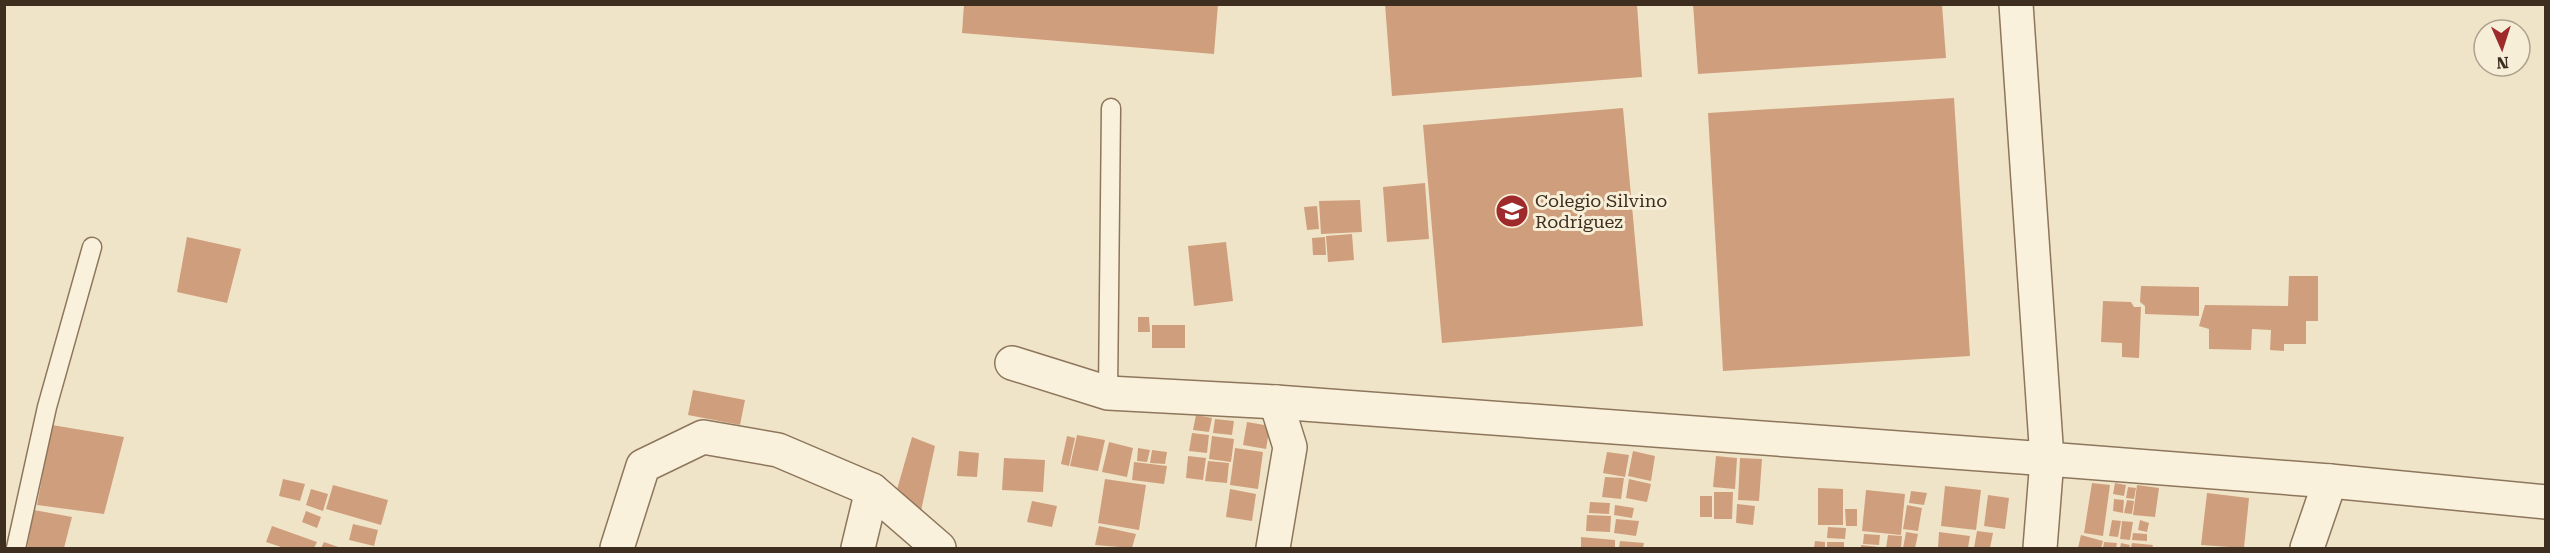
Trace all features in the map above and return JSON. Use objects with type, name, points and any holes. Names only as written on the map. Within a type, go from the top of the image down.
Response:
[{"type":"street","points":[[2016,4],[2047,459],[2040,549]]},
{"type":"street","points":[[1012,363],[1108,393],[1276,402],[2047,459],[2330,481],[2546,502]]},
{"type":"street","points":[[1273,549],[1290,447],[1276,402]]},
{"type":"street","points":[[617,549],[643,466],[703,437],[778,450],[872,490],[939,549]]},
{"type":"street","points":[[2307,549],[2330,481]]},
{"type":"street","points":[[858,549],[872,490]]},
{"type":"lane","points":[[1108,393],[1111,108]]},
{"type":"lane","points":[[16,549],[47,407],[92,247]]},
{"type":"building","points":[[964,4],[1218,4],[1214,54],[962,33]]},
{"type":"building","points":[[1385,4],[1637,4],[1642,77],[1392,96]]},
{"type":"building","points":[[1693,4],[1942,4],[1946,58],[1698,74]]},
{"type":"building","points":[[1954,98],[1970,356],[1723,371],[1708,113]]},
{"type":"building","points":[[1623,108],[1643,326],[1442,343],[1423,125]]},
{"type":"building","points":[[1425,183],[1429,239],[1387,242],[1383,187]]},
{"type":"building","points":[[1360,200],[1362,232],[1321,234],[1319,201]]},
{"type":"building","points":[[1317,206],[1319,229],[1307,230],[1304,207]]},
{"type":"building","points":[[1352,234],[1354,260],[1328,262],[1326,236]]},
{"type":"building","points":[[187,237],[241,249],[227,303],[177,292]]},
{"type":"building","points":[[1325,237],[1326,255],[1313,255],[1312,238]]},
{"type":"building","points":[[1226,242],[1233,301],[1194,306],[1188,246]]},
{"type":"building","points":[[2289,276],[2318,276],[2318,321],[2306,321],[2306,344],[2284,344],[2284,351],[2270,350],[2271,330],[2252,329],[2251,350],[2209,349],[2209,329],[2199,326],[2205,305],[2288,306]]},
{"type":"building","points":[[2141,286],[2199,287],[2199,316],[2145,314],[2145,306],[2140,302]]},
{"type":"building","points":[[2103,301],[2131,302],[2134,307],[2141,307],[2139,358],[2122,357],[2122,343],[2101,342]]},
{"type":"building","points":[[1138,317],[1149,317],[1150,332],[1138,332]]},
{"type":"building","points":[[1152,325],[1185,325],[1185,348],[1152,348]]},
{"type":"building","points":[[693,390],[745,400],[740,425],[688,415]]},
{"type":"building","points":[[1196,415],[1212,418],[1209,432],[1193,430]]},
{"type":"building","points":[[1215,419],[1234,421],[1232,435],[1213,433]]},
{"type":"building","points":[[1247,422],[1270,426],[1266,449],[1243,445]]},
{"type":"building","points":[[52,425],[124,437],[104,514],[37,505]]},
{"type":"building","points":[[1192,433],[1209,435],[1207,453],[1189,451]]},
{"type":"building","points":[[1077,435],[1105,440],[1098,471],[1070,466]]},
{"type":"building","points":[[1067,436],[1075,438],[1069,466],[1061,464]]},
{"type":"building","points":[[1212,436],[1234,439],[1231,462],[1209,459]]},
{"type":"building","points":[[912,437],[935,446],[921,511],[894,500]]},
{"type":"building","points":[[1109,442],[1133,448],[1127,477],[1102,472]]},
{"type":"building","points":[[1138,448],[1150,450],[1147,462],[1137,461]]},
{"type":"building","points":[[1235,448],[1263,452],[1258,489],[1230,485]]},
{"type":"building","points":[[1152,450],[1167,452],[1165,464],[1150,463]]},
{"type":"building","points":[[959,451],[979,453],[977,477],[957,476]]},
{"type":"building","points":[[1633,451],[1655,456],[1651,481],[1628,476]]},
{"type":"building","points":[[1607,452],[1629,455],[1625,477],[1603,473]]},
{"type":"building","points":[[1188,456],[1206,458],[1203,480],[1186,478]]},
{"type":"building","points":[[1716,456],[1737,458],[1735,489],[1713,487]]},
{"type":"building","points":[[1004,458],[1045,460],[1043,492],[1002,490]]},
{"type":"building","points":[[1740,458],[1762,459],[1759,501],[1738,500]]},
{"type":"building","points":[[1208,461],[1229,463],[1227,483],[1205,481]]},
{"type":"building","points":[[1134,462],[1167,466],[1164,484],[1132,480]]},
{"type":"building","points":[[1605,477],[1624,478],[1621,499],[1602,497]]},
{"type":"building","points":[[283,479],[305,484],[300,501],[279,496]]},
{"type":"building","points":[[1105,479],[1146,485],[1139,530],[1098,523]]},
{"type":"building","points":[[1629,479],[1651,484],[1647,502],[1626,498]]},
{"type":"building","points":[[2092,483],[2110,485],[2103,536],[2084,533]]},
{"type":"building","points":[[2115,483],[2126,485],[2124,496],[2113,494]]},
{"type":"building","points":[[333,485],[388,500],[381,525],[326,509]]},
{"type":"building","points":[[2137,485],[2159,488],[2155,517],[2133,515]]},
{"type":"building","points":[[1945,486],[1981,490],[1976,530],[1941,526]]},
{"type":"building","points":[[2128,487],[2136,488],[2134,499],[2126,498]]},
{"type":"building","points":[[1818,488],[1843,489],[1843,525],[1818,525]]},
{"type":"building","points":[[311,489],[328,494],[323,511],[306,505]]},
{"type":"building","points":[[1230,489],[1256,494],[1252,521],[1226,517]]},
{"type":"building","points":[[1866,490],[1905,494],[1901,535],[1862,531]]},
{"type":"building","points":[[1911,491],[1927,493],[1924,505],[1909,503]]},
{"type":"building","points":[[1714,492],[1733,492],[1732,519],[1714,519]]},
{"type":"building","points":[[2207,493],[2249,498],[2244,548],[2201,545]]},
{"type":"building","points":[[1988,495],[2009,498],[2005,529],[1984,526]]},
{"type":"building","points":[[1700,496],[1712,496],[1712,517],[1700,517]]},
{"type":"building","points":[[2114,499],[2124,500],[2123,513],[2113,511]]},
{"type":"building","points":[[2127,500],[2134,501],[2132,514],[2124,513]]},
{"type":"building","points":[[1032,501],[1057,506],[1052,527],[1027,522]]},
{"type":"building","points":[[1590,502],[1610,503],[1609,514],[1589,513]]},
{"type":"building","points":[[1737,504],[1755,506],[1753,525],[1736,523]]},
{"type":"building","points":[[1615,505],[1634,508],[1632,518],[1614,515]]},
{"type":"building","points":[[1907,505],[1922,508],[1918,531],[1903,529]]},
{"type":"building","points":[[1845,509],[1857,509],[1857,526],[1846,526]]},
{"type":"building","points":[[34,510],[72,517],[64,548],[27,548]]},
{"type":"building","points":[[306,511],[321,517],[317,528],[302,522]]},
{"type":"building","points":[[1587,515],[1611,516],[1610,532],[1586,531]]},
{"type":"building","points":[[1616,519],[1639,521],[1636,536],[1614,533]]},
{"type":"building","points":[[2112,520],[2121,521],[2118,537],[2109,536]]},
{"type":"building","points":[[2140,520],[2149,523],[2147,532],[2138,530]]},
{"type":"building","points":[[2122,521],[2133,522],[2130,540],[2120,539]]},
{"type":"building","points":[[353,524],[378,530],[374,546],[349,540]]},
{"type":"building","points":[[272,526],[317,542],[314,548],[284,548],[266,542]]},
{"type":"building","points":[[1099,526],[1136,534],[1132,548],[1095,545]]},
{"type":"building","points":[[1828,527],[1846,528],[1845,539],[1827,538]]},
{"type":"building","points":[[1977,531],[1993,533],[1990,548],[1974,548]]},
{"type":"building","points":[[1906,532],[1918,534],[1915,548],[1903,548]]},
{"type":"building","points":[[1939,532],[1970,536],[1968,548],[1938,548]]},
{"type":"building","points":[[2133,533],[2147,534],[2147,541],[2132,540]]},
{"type":"building","points":[[1864,534],[1880,535],[1879,545],[1863,544]]},
{"type":"building","points":[[1888,535],[1902,536],[1901,548],[1886,548]]},
{"type":"building","points":[[2081,535],[2103,541],[2101,548],[2078,548]]},
{"type":"building","points":[[1581,537],[1615,540],[1615,548],[1581,548]]},
{"type":"building","points":[[1620,541],[1644,543],[1643,548],[1619,548]]},
{"type":"building","points":[[1815,541],[1825,542],[1825,548],[1814,548]]},
{"type":"building","points":[[324,542],[341,548],[321,548]]},
{"type":"building","points":[[1827,542],[1844,542],[1844,548],[1827,548]]},
{"type":"building","points":[[2104,542],[2117,543],[2116,548],[2103,548]]},
{"type":"building","points":[[2121,543],[2130,545],[2129,548],[2120,548]]},
{"type":"building","points":[[2132,543],[2153,545],[2152,548],[2131,548]]},
{"type":"building","points":[[1861,545],[1880,547],[1880,548],[1861,548]]},
{"type":"place","name":"Colegio Silvino Rodríguez","points":[[1512,211]]}]
